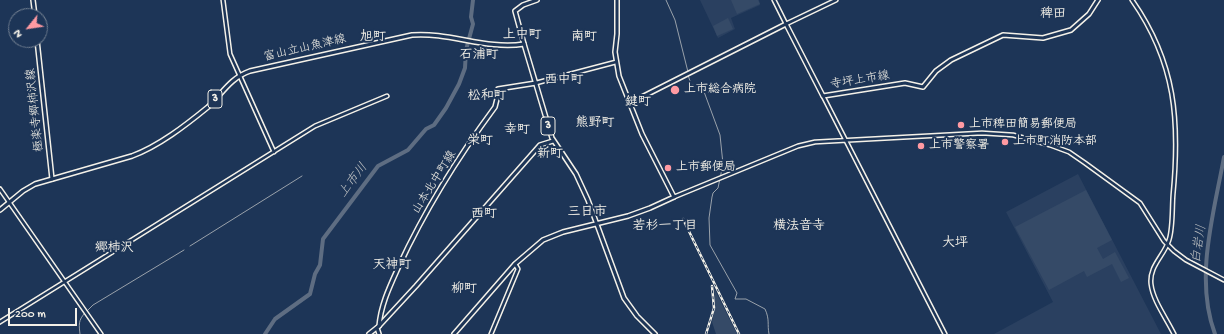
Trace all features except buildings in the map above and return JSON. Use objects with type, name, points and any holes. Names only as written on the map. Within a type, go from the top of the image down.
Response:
[{"type":"main road","points":[[521,0],[522,6]]},
{"type":"main road","points":[[524,44],[514,14],[515,11],[522,6],[537,0]]},
{"type":"main road","points":[[454,334],[516,264],[533,247],[550,236],[598,222],[628,216],[674,197],[642,134],[622,86],[616,62],[617,0]]},
{"type":"main road","name":"寺坪上市線","points":[[786,24],[823,96],[905,83],[923,87],[936,71],[951,60],[1003,35],[1043,38],[1071,30],[1089,14],[1098,0]]},
{"type":"main road","points":[[630,103],[786,24]]},
{"type":"main road","name":"富山立山魚津線","points":[[0,210],[28,187],[132,156],[146,150],[208,106],[226,86],[239,76],[250,71],[403,36],[425,34],[447,36],[506,46],[524,44]]},
{"type":"main road","name":"3","points":[[524,44],[553,141],[576,174],[598,222],[624,298],[637,316],[655,334]]},
{"type":"main road","name":"極楽寺郷柿沢線","points":[[39,48],[52,179]]},
{"type":"main road","name":"山本北中町線","points":[[378,327],[382,306],[414,234],[452,170],[494,107],[498,89],[536,83]]},
{"type":"main road","points":[[368,334],[378,327],[540,145],[553,141]]},
{"type":"main road","points":[[378,327],[379,334]]},
{"type":"street","points":[[223,0],[230,54],[274,152]]},
{"type":"street","points":[[774,0],[786,24],[836,0]]},
{"type":"street","points":[[1132,0],[1158,46],[1166,67],[1176,118],[1177,155],[1169,240],[1152,271],[1151,283],[1154,293],[1174,334]]},
{"type":"street","points":[[536,83],[616,62]]},
{"type":"street","points":[[0,322],[315,126],[387,96]]},
{"type":"street","points":[[823,96],[945,334]]},
{"type":"street","points":[[674,197],[798,146],[815,142],[982,132],[1013,135],[1050,144],[1065,150],[1085,162],[1140,203],[1167,244],[1186,260],[1224,280]]},
{"type":"street","points":[[0,189],[101,334]]},
{"type":"street","points":[[491,334],[518,269],[516,264]]},
{"type":"shaded area","points":[[700,0],[759,0],[760,5],[731,18],[735,29],[718,38]]},
{"type":"shaded area","points":[[731,0],[758,0],[760,4],[737,14]]},
{"type":"shaded area","points":[[728,18],[733,29],[717,36],[713,26]]},
{"type":"shaded area","points":[[1078,174],[1161,334],[994,334],[1053,302],[1006,212]]},
{"type":"shaded area","points":[[1086,190],[1112,240],[1097,248],[1103,259],[1115,252],[1129,278],[1121,282],[1112,264],[1087,277],[1084,271],[1049,290],[1015,227]]},
{"type":"shaded area","points":[[714,288],[737,334],[716,334],[712,322],[715,307]]},
{"type":"waterway","name":"上市川","points":[[265,334],[275,319],[310,294],[315,274],[320,265],[323,239],[378,166],[408,150],[426,129],[434,125],[446,108],[459,84],[465,68],[466,50],[473,24],[471,17],[473,0]]},
{"type":"waterway","points":[[666,0],[675,20],[688,72]]},
{"type":"waterway","points":[[688,75],[691,84],[703,89],[720,135],[723,164],[718,188],[713,193],[712,197],[709,218],[710,245],[737,293],[735,299],[746,299],[765,309],[768,319],[769,334]]},
{"type":"waterway","name":"白岩川","points":[[1215,334],[1209,313],[1206,291],[1206,268],[1211,223],[1224,157]]},
{"type":"waterway","points":[[190,246],[302,176]]},
{"type":"waterway","points":[[87,311],[93,305],[184,250]]},
{"type":"waterway","points":[[80,334],[79,328],[81,318],[85,313]]},
{"type":"railway","points":[[683,219],[739,334]]},
{"type":"railway","points":[[706,334],[714,308],[712,286]]},
{"type":"place","name":"上市総合病院","points":[[675,90]]},
{"type":"place","name":"上市稗田簡易郵便局","points":[[961,125]]},
{"type":"place","name":"上市町消防本部","points":[[1005,142]]},
{"type":"place","name":"上市警察署","points":[[921,146]]},
{"type":"place","name":"上市郵便局","points":[[668,168]]},
{"type":"district","name":"稗田","points":[[1053,15]]},
{"type":"district","name":"上中町","points":[[522,36]]},
{"type":"district","name":"旭町","points":[[373,38]]},
{"type":"district","name":"南町","points":[[584,38]]},
{"type":"district","name":"石浦町","points":[[479,56]]},
{"type":"district","name":"西中町","points":[[564,81]]},
{"type":"district","name":"松和町","points":[[487,97]]},
{"type":"district","name":"鍵町","points":[[638,103]]},
{"type":"district","name":"熊野町","points":[[595,124]]},
{"type":"district","name":"幸町","points":[[517,131]]},
{"type":"district","name":"栄町","points":[[480,142]]},
{"type":"district","name":"新町","points":[[550,155]]},
{"type":"district","name":"三日市","points":[[587,213]]},
{"type":"district","name":"西町","points":[[484,215]]},
{"type":"district","name":"若杉一丁目","points":[[665,227]]},
{"type":"district","name":"横法音寺","points":[[799,227]]},
{"type":"district","name":"大坪","points":[[955,244]]},
{"type":"district","name":"郷柿沢","points":[[114,249]]},
{"type":"district","name":"天神町","points":[[392,266]]},
{"type":"district","name":"柳町","points":[[464,290]]}]
